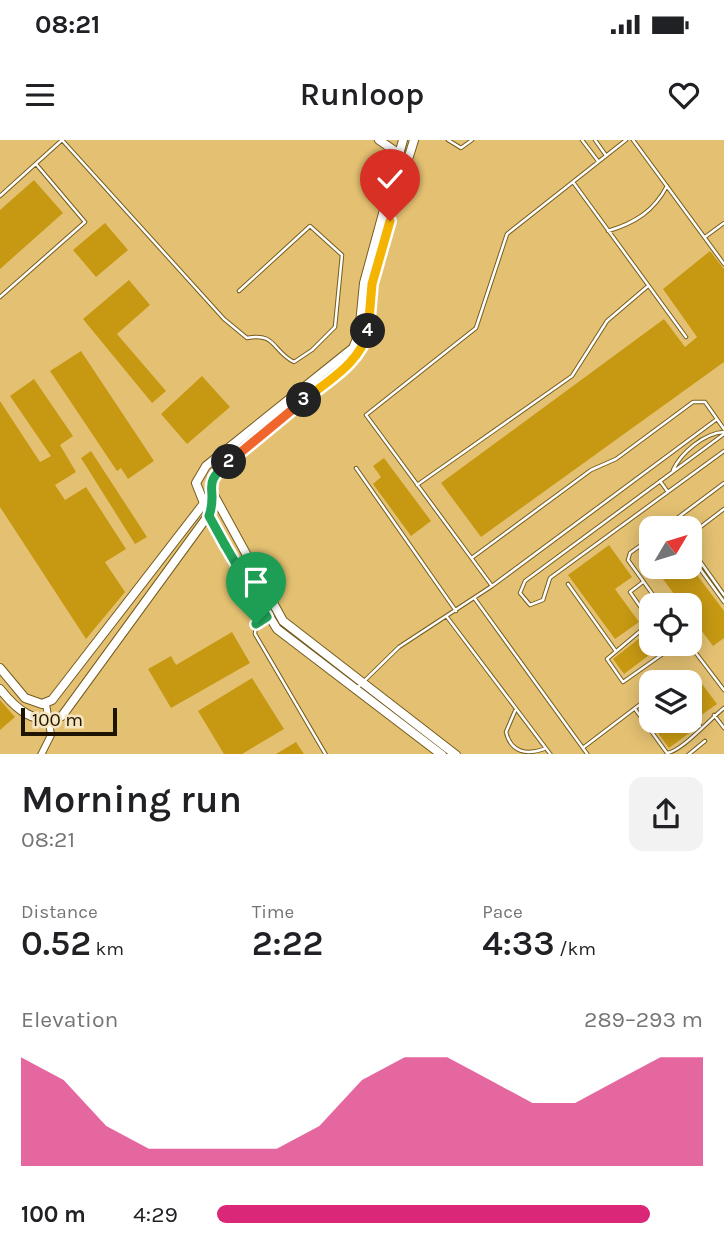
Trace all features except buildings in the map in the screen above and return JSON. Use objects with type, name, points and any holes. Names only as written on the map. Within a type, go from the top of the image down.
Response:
[{"type":"street","points":[[379,140],[409,158]]},
{"type":"street","points":[[403,140],[364,283],[359,334],[353,348],[206,466],[196,483],[209,516],[267,617],[289,639],[360,685],[456,754]]},
{"type":"street","points":[[0,689],[18,709],[39,720],[62,716],[209,516],[213,498],[211,479],[352,361],[362,349],[368,330],[372,284],[414,140]]},
{"type":"street","points":[[46,704],[60,692],[203,503],[213,498]]},
{"type":"street","points":[[213,498],[283,621],[442,754]]},
{"type":"street","points":[[0,668],[25,698],[46,704]]},
{"type":"street","points":[[41,754],[51,735],[46,704]]},
{"type":"lane","points":[[0,196],[62,140],[216,311],[247,338],[260,335],[266,338],[294,362],[312,350],[335,327],[342,255],[310,226],[239,290]]},
{"type":"lane","points":[[448,140],[461,149],[472,140]]},
{"type":"lane","points":[[582,140],[598,161]]},
{"type":"lane","points":[[595,140],[606,155]]},
{"type":"lane","points":[[492,586],[366,415],[476,328],[507,234],[626,140]]},
{"type":"lane","points":[[633,140],[724,264]]},
{"type":"lane","points":[[0,290],[2,296],[85,222],[36,164]]},
{"type":"lane","points":[[573,182],[686,337]]},
{"type":"lane","points":[[608,231],[637,221],[647,213],[667,186]]},
{"type":"lane","points":[[705,237],[724,223]]},
{"type":"lane","points":[[417,485],[572,376],[607,321],[648,286]]},
{"type":"lane","points":[[472,558],[591,470],[617,459],[693,402],[705,402],[724,432]]},
{"type":"lane","points":[[360,685],[399,647],[492,586],[717,419]]},
{"type":"lane","points":[[724,432],[525,581],[520,593],[524,599],[530,604],[543,600],[550,578],[724,451]]},
{"type":"lane","points":[[673,472],[679,457],[709,436],[724,432]]},
{"type":"lane","points":[[356,468],[456,611]]},
{"type":"lane","points":[[660,481],[668,492]]},
{"type":"lane","points":[[680,516],[724,483]]},
{"type":"lane","points":[[702,526],[724,509]]},
{"type":"lane","points":[[639,548],[629,556],[629,563],[639,577]]},
{"type":"lane","points":[[702,564],[724,595]]},
{"type":"lane","points":[[702,572],[724,602]]},
{"type":"lane","points":[[641,579],[651,593]]},
{"type":"lane","points":[[639,605],[630,592],[643,582]]},
{"type":"lane","points":[[568,584],[615,650]]},
{"type":"lane","points":[[474,598],[588,754]]},
{"type":"lane","points":[[267,617],[256,624],[254,634],[326,754]]},
{"type":"lane","points":[[447,617],[551,754]]},
{"type":"lane","points":[[639,631],[609,655],[607,662],[619,679],[627,682],[661,656]]},
{"type":"lane","points":[[698,656],[724,690]]},
{"type":"lane","points":[[583,747],[639,706]]},
{"type":"lane","points":[[702,725],[724,708]]},
{"type":"lane","points":[[635,709],[639,714]]},
{"type":"lane","points":[[516,710],[508,723],[507,738],[522,753],[531,754],[544,748]]},
{"type":"lane","points":[[714,715],[724,728]]},
{"type":"lane","points":[[652,733],[667,753],[697,733]]},
{"type":"lane","points":[[688,754],[705,741]]},
{"type":"route","points":[[256,624],[267,617],[209,516],[214,500],[210,488],[211,479],[352,361],[362,349],[368,330],[372,284],[390,221]]}]
